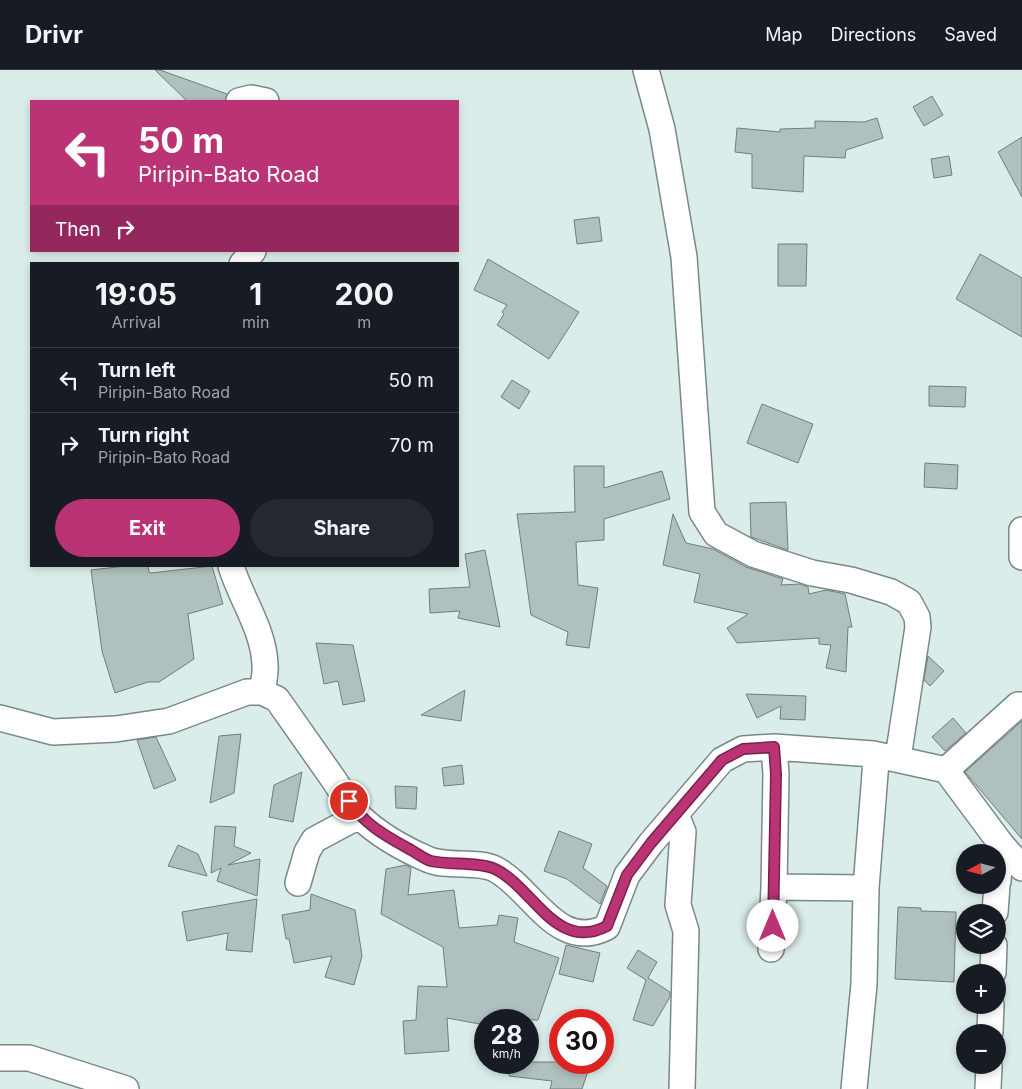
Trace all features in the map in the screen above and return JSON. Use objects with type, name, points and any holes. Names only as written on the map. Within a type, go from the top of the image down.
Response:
[{"type":"street","points":[[646,70],[662,129],[684,257],[702,512],[716,534],[753,554],[812,573],[851,580],[891,592],[909,602],[917,617],[918,626],[898,758]]},
{"type":"street","points":[[243,100],[252,98],[261,100]]},
{"type":"street","points":[[244,262],[252,252]]},
{"type":"street","points":[[1022,530],[1022,557]]},
{"type":"street","points":[[231,567],[252,616],[263,649],[266,666],[262,692]]},
{"type":"street","points":[[0,718],[53,732],[116,729],[168,721],[247,692],[262,692],[277,699],[359,816],[381,834],[429,860],[494,868],[515,884],[541,911],[560,926],[585,933],[596,932],[607,926],[627,875],[722,760],[743,749],[774,747],[873,754],[946,770],[1001,844]]},
{"type":"street","points":[[946,770],[1018,705],[1022,705]]},
{"type":"street","points":[[770,949],[774,888],[776,774],[774,747]]},
{"type":"street","points":[[854,1089],[864,984],[866,888],[876,762],[873,754]]},
{"type":"street","points":[[298,883],[307,852],[314,840],[359,816]]},
{"type":"street","points":[[673,817],[679,822],[683,832],[678,896],[678,905],[686,932],[682,1089]]},
{"type":"street","points":[[1006,850],[1022,868]]},
{"type":"street","points":[[774,888],[866,888]]},
{"type":"street","points":[[0,1058],[28,1058],[126,1089]]},
{"type":"street","points":[[988,1089],[989,1074]]},
{"type":"building","points":[[155,70],[160,70],[227,94],[225,100],[186,100]]},
{"type":"building","points":[[932,96],[943,115],[924,126],[913,107]]},
{"type":"building","points":[[877,118],[883,138],[846,150],[845,158],[804,156],[803,192],[752,188],[752,154],[735,152],[737,128],[780,132],[780,129],[815,128],[815,121],[864,122]]},
{"type":"building","points":[[1022,137],[1022,197],[998,152]]},
{"type":"building","points":[[949,156],[952,175],[934,178],[931,159]]},
{"type":"building","points":[[599,217],[602,241],[577,244],[574,220]]},
{"type":"building","points":[[778,244],[807,244],[806,286],[778,286]]},
{"type":"building","points":[[980,254],[1022,278],[1022,337],[956,299]]},
{"type":"building","points":[[488,259],[579,312],[549,359],[497,325],[507,305],[474,290]]},
{"type":"building","points":[[512,380],[530,391],[519,409],[501,397]]},
{"type":"building","points":[[929,386],[966,387],[965,407],[929,406]]},
{"type":"building","points":[[762,404],[813,424],[798,463],[747,443]]},
{"type":"building","points":[[925,463],[958,465],[957,489],[924,487]]},
{"type":"building","points":[[574,466],[604,466],[604,488],[662,471],[670,499],[604,519],[604,540],[576,542],[578,585],[598,588],[589,648],[566,645],[568,632],[531,615],[517,514],[575,512]]},
{"type":"building","points":[[786,502],[788,550],[751,537],[750,503]]},
{"type":"building","points":[[673,514],[686,543],[713,549],[746,567],[783,579],[781,585],[800,584],[808,587],[809,594],[826,590],[845,594],[852,627],[848,627],[846,672],[826,668],[831,645],[819,644],[819,638],[737,643],[727,628],[748,614],[694,602],[700,574],[663,565]]},
{"type":"building","points":[[485,550],[500,627],[458,618],[460,611],[430,613],[429,589],[470,587],[465,554]]},
{"type":"building","points":[[116,567],[148,567],[151,573],[212,567],[223,604],[188,614],[194,659],[159,682],[148,682],[115,693],[102,651],[91,570]]},
{"type":"building","points":[[316,643],[353,645],[365,701],[343,705],[338,681],[324,684]]},
{"type":"building","points":[[928,656],[944,671],[930,686],[924,680]]},
{"type":"building","points":[[465,690],[461,721],[421,715]]},
{"type":"building","points":[[746,694],[806,696],[805,720],[780,719],[781,706],[757,718]]},
{"type":"building","points":[[953,718],[966,733],[945,751],[932,737]]},
{"type":"building","points":[[1022,721],[1022,839],[965,772]]},
{"type":"building","points":[[241,734],[234,793],[210,803],[219,736]]},
{"type":"building","points":[[156,737],[176,780],[154,789],[137,740]]},
{"type":"building","points":[[462,765],[464,784],[444,786],[442,768]]},
{"type":"building","points":[[302,772],[293,822],[269,817],[274,785]]},
{"type":"building","points":[[395,786],[417,787],[416,809],[396,808]]},
{"type":"building","points":[[215,826],[236,827],[234,846],[251,853],[228,865],[260,859],[257,896],[217,881],[221,868],[211,873]]},
{"type":"building","points":[[559,831],[592,844],[583,868],[607,886],[600,904],[567,879],[544,871]]},
{"type":"building","points":[[178,845],[198,854],[207,876],[168,866]]},
{"type":"building","points":[[406,865],[411,868],[408,895],[454,890],[459,928],[497,925],[499,915],[518,918],[514,942],[559,958],[539,1017],[539,1009],[474,1009],[474,1023],[447,1018],[449,1051],[405,1054],[403,1021],[416,1020],[418,986],[447,987],[443,947],[381,914],[386,869]]},
{"type":"building","points":[[311,894],[355,910],[362,956],[354,985],[325,977],[332,956],[294,963],[289,939],[286,939],[282,915],[310,910]]},
{"type":"building","points":[[257,899],[252,952],[226,950],[228,933],[187,941],[182,912]]},
{"type":"building","points":[[898,907],[921,908],[921,911],[956,912],[954,982],[895,979]]},
{"type":"building","points":[[566,945],[600,953],[593,982],[559,974]]},
{"type":"building","points":[[638,950],[657,962],[648,978],[670,992],[670,997],[653,1026],[633,1020],[646,980],[627,968]]},
{"type":"building","points":[[539,1062],[549,1062],[549,1074],[587,1074],[582,1089],[550,1089],[552,1081],[509,1076],[509,1074],[539,1074]]},
{"type":"route","points":[[349,801],[359,816],[381,834],[429,860],[494,868],[515,884],[541,911],[560,926],[585,933],[596,932],[607,926],[627,875],[651,843],[722,760],[743,749],[774,747],[776,774],[773,926]]}]
